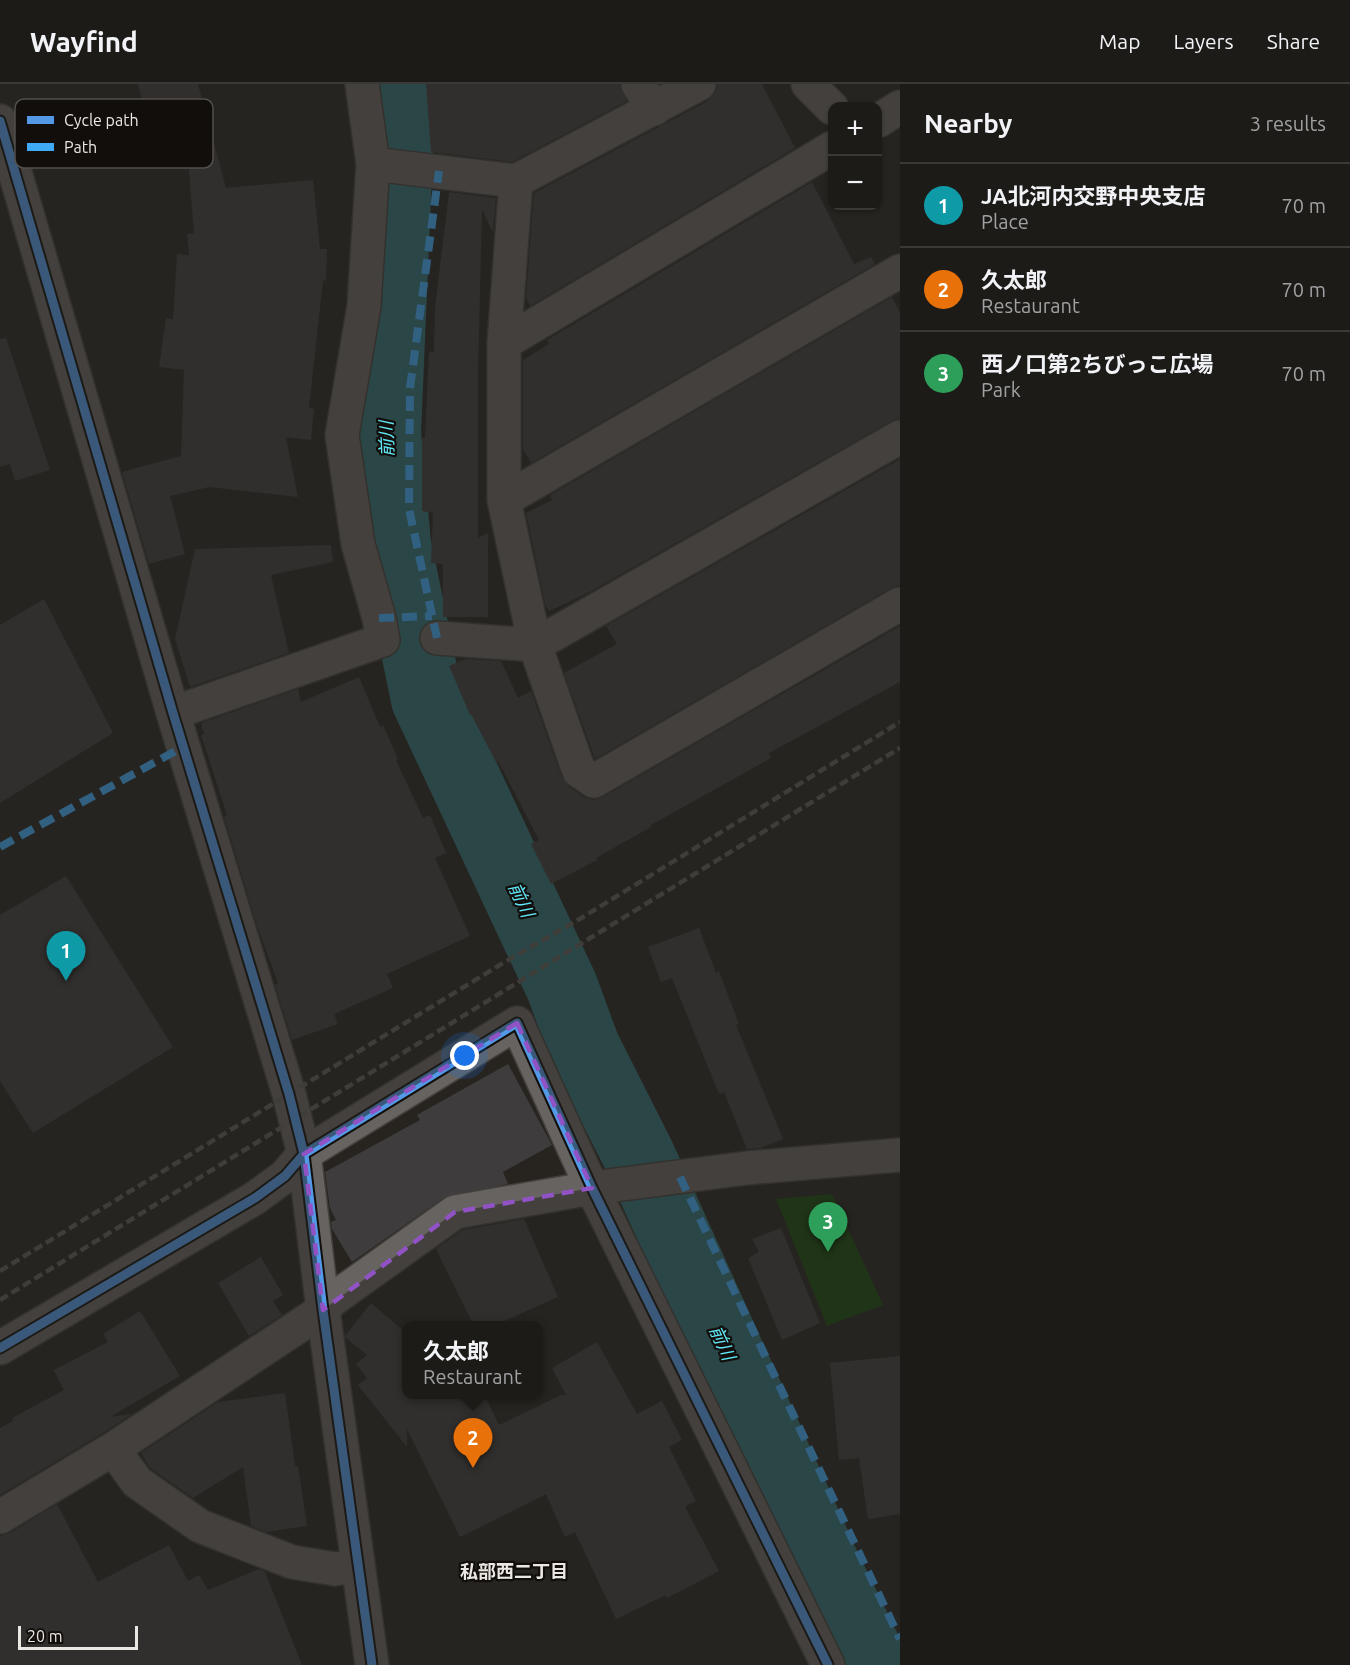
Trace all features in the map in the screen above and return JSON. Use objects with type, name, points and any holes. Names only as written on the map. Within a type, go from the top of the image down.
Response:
[{"type":"street","points":[[173,713],[383,640],[358,544],[342,435],[364,306],[373,164],[362,84]]},
{"type":"street","points":[[373,164],[516,181],[646,96],[699,84]]},
{"type":"street","points":[[808,84],[828,104]]},
{"type":"street","points":[[882,119],[900,108]]},
{"type":"street","points":[[0,121],[173,713],[289,1094],[304,1154],[372,1665]]},
{"type":"street","points":[[504,343],[828,150]]},
{"type":"street","points":[[516,181],[504,343],[504,500],[535,645],[579,771],[594,781],[900,604]]},
{"type":"street","points":[[504,500],[900,271]]},
{"type":"street","points":[[437,638],[535,645],[900,437]]},
{"type":"street","points":[[0,1348],[255,1198],[285,1176],[304,1154],[517,1023],[600,1187],[828,1665]]},
{"type":"street","points":[[0,1517],[113,1449],[323,1310],[332,1300],[455,1212],[660,1179],[747,1168],[900,1155]]},
{"type":"street","points":[[113,1449],[137,1482],[200,1526],[292,1562],[335,1569],[358,1566]]},
{"type":"highlighted area","points":[[517,1023],[592,1188],[455,1212],[323,1310],[304,1154]]},
{"type":"green space","points":[[832,1194],[883,1305],[827,1326],[776,1199]]},
{"type":"building","points":[[138,84],[198,84],[202,99],[142,99]]},
{"type":"building","points":[[426,84],[619,84],[627,101],[512,162],[431,152]]},
{"type":"building","points":[[718,84],[762,84],[795,148],[530,306],[526,298],[534,193],[708,101],[715,93]]},
{"type":"building","points":[[213,140],[226,188],[313,180],[320,249],[327,249],[326,281],[323,280],[309,408],[314,409],[311,440],[286,437],[298,497],[209,487],[170,496],[185,554],[149,564],[122,472],[181,456],[184,370],[159,367],[166,318],[173,319],[177,254],[189,255],[187,234],[194,233],[189,168],[213,168]]},
{"type":"building","points":[[812,182],[854,264],[871,257],[875,264],[531,463],[523,449],[523,360],[549,344],[547,340]]},
{"type":"building","points":[[449,192],[496,198],[493,233],[482,209],[478,372],[478,538],[488,533],[488,617],[443,617],[443,564],[431,563],[433,513],[422,511],[422,438],[425,438],[429,352],[434,352],[435,308]]},
{"type":"building","points":[[892,297],[900,313],[900,418],[588,593],[549,611],[545,604],[526,513],[552,500],[550,495]]},
{"type":"building","points":[[6,338],[50,470],[15,481],[10,464],[0,467],[0,339]]},
{"type":"building","points":[[900,459],[900,585],[891,588],[595,759],[564,673],[617,644],[606,626]]},
{"type":"building","points":[[331,545],[333,562],[271,575],[289,653],[190,687],[175,639],[195,549]]},
{"type":"building","points":[[44,599],[113,733],[0,803],[0,625]]},
{"type":"building","points":[[900,626],[900,682],[769,753],[771,758],[651,825],[596,858],[597,860],[551,884],[531,844],[539,840],[498,761],[496,762],[470,715],[449,666],[465,659],[501,661],[518,698],[531,691],[562,778],[569,787],[584,797],[594,800],[603,797]]},
{"type":"building","points":[[359,677],[380,727],[383,725],[398,759],[396,760],[423,818],[430,815],[446,853],[435,858],[470,936],[387,974],[393,988],[334,1014],[338,1024],[292,1040],[275,985],[278,983],[256,923],[224,816],[227,815],[201,735],[204,734],[201,723],[298,689],[301,702]]},
{"type":"building","points":[[66,876],[173,1047],[33,1133],[0,1081],[0,915]]},
{"type":"building","points":[[699,928],[716,973],[719,971],[739,1024],[736,1025],[783,1139],[761,1148],[747,1149],[724,1092],[719,1094],[672,978],[661,982],[648,947]]},
{"type":"building","points":[[508,1064],[552,1145],[503,1172],[508,1184],[445,1197],[352,1262],[332,1229],[331,1222],[336,1220],[330,1208],[325,1172],[420,1120],[417,1115]]},
{"type":"building","points":[[524,1219],[558,1297],[504,1321],[472,1321],[436,1249],[462,1230]]},
{"type":"building","points":[[781,1228],[820,1323],[782,1340],[748,1258],[759,1252],[752,1239]]},
{"type":"building","points":[[261,1257],[283,1295],[273,1301],[282,1315],[249,1336],[218,1283]]},
{"type":"building","points":[[371,1303],[402,1330],[402,1399],[486,1399],[499,1425],[561,1395],[566,1395],[552,1368],[597,1342],[637,1414],[662,1401],[682,1440],[669,1447],[696,1501],[685,1507],[719,1571],[667,1598],[666,1595],[616,1619],[575,1532],[565,1537],[546,1494],[460,1537],[407,1429],[407,1447],[358,1385],[367,1378],[356,1364],[367,1355],[345,1336]]},
{"type":"building","points":[[140,1311],[180,1376],[110,1417],[132,1414],[0,1495],[0,1428],[13,1421],[12,1418],[64,1390],[54,1370],[108,1342],[103,1334]]},
{"type":"building","points":[[900,1356],[900,1514],[868,1519],[859,1458],[839,1460],[830,1363]]},
{"type":"building","points":[[285,1393],[295,1466],[298,1466],[307,1526],[266,1532],[251,1526],[243,1467],[193,1498],[150,1468],[141,1453],[218,1402]]},
{"type":"building","points":[[57,1504],[98,1582],[169,1545],[188,1581],[199,1575],[208,1590],[259,1569],[265,1572],[302,1665],[0,1665],[0,1536],[10,1533]]},
{"type":"waterway","name":"前川","points":[[391,84],[398,126],[385,433],[395,544],[427,699],[562,987],[584,1047],[640,1158],[824,1565],[873,1665]]},
{"type":"railway","points":[[0,1271],[900,722]]},
{"type":"railway","points":[[0,1300],[900,748]]},
{"type":"marked path","points":[[437,638],[409,509],[410,388],[439,171]]},
{"type":"marked path","points":[[379,618],[432,616]]},
{"type":"marked path","points":[[0,847],[183,747]]},
{"type":"marked path","points":[[680,1177],[900,1639]]},
{"type":"cycle path","points":[[0,121],[173,713],[289,1094],[304,1154],[372,1665]]},
{"type":"cycle path","points":[[0,1348],[255,1198],[285,1176],[304,1154],[517,1023],[592,1188],[828,1665]]},
{"type":"place","name":"JA北河内交野中央支店","points":[[66,981]]},
{"type":"place","name":"西ノ口第2ちびっこ広場","points":[[828,1252]]},
{"type":"place","name":"久太郎","points":[[473,1468]]},
{"type":"district","name":"私部西二丁目","points":[[514,1572]]}]
